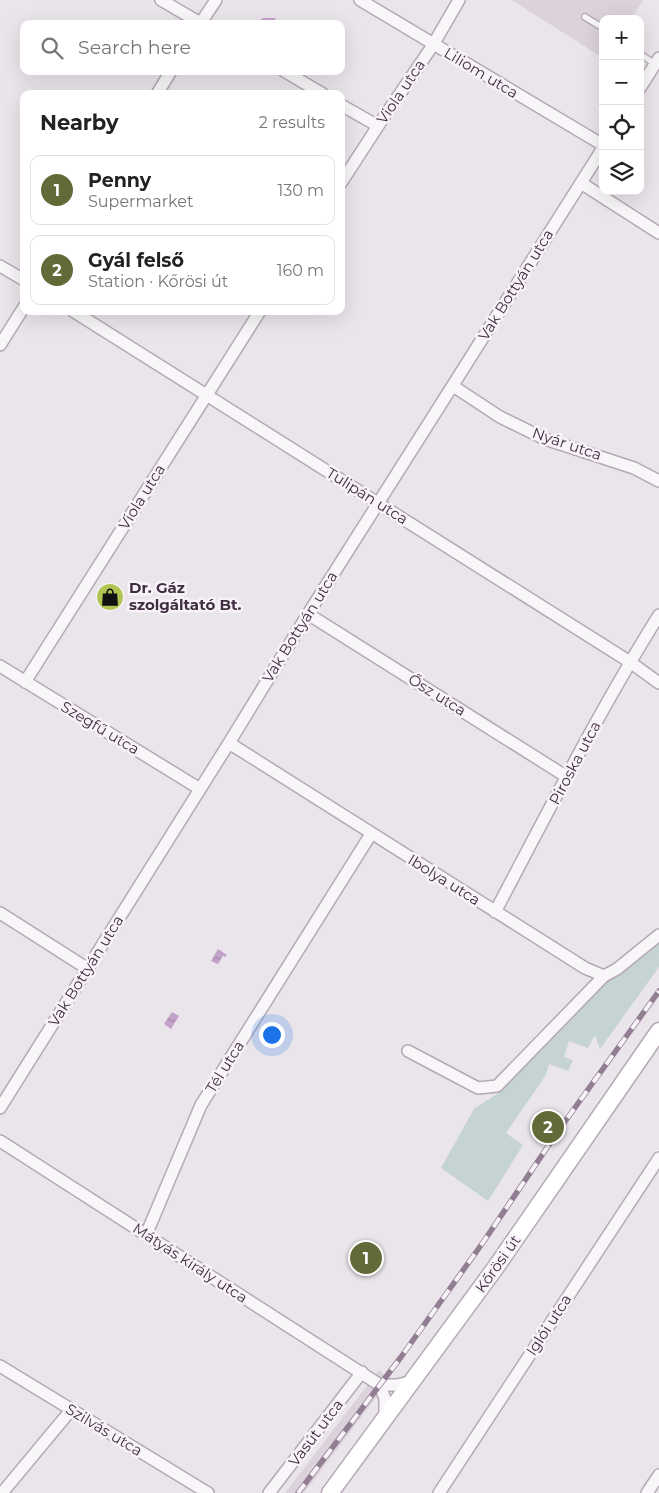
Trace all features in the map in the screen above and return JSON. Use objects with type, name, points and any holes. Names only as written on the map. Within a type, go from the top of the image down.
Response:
[{"type":"main road","name":"Kőrösi út","points":[[330,1493],[496,1267],[659,1031]]},
{"type":"street","points":[[161,0],[194,20]]},
{"type":"street","points":[[204,20],[216,0]]},
{"type":"street","name":"Liliom utca","points":[[360,0],[599,144]]},
{"type":"street","name":"Viola utca","points":[[345,177],[433,45],[459,0]]},
{"type":"street","points":[[644,82],[657,61]]},
{"type":"street","points":[[159,90],[169,75]]},
{"type":"street","points":[[291,75],[315,90]]},
{"type":"street","points":[[345,107],[378,126]]},
{"type":"street","name":"Vak Bottyán utca","points":[[0,1108],[601,150]]},
{"type":"street","points":[[581,183],[659,233]]},
{"type":"street","points":[[0,266],[20,278]]},
{"type":"street","points":[[0,345],[20,313]]},
{"type":"street","name":"Tulipán utca","points":[[79,315],[659,682]]},
{"type":"street","name":"Viola utca","points":[[25,682],[257,315]]},
{"type":"street","name":"Nyár utca","points":[[453,386],[500,417],[545,440],[634,468],[659,481]]},
{"type":"street","name":"Ősz utca","points":[[308,614],[567,777]]},
{"type":"street","name":"Piroska utca","points":[[495,912],[630,662],[659,616]]},
{"type":"street","name":"Szegfű utca","points":[[0,666],[200,789]]},
{"type":"street","name":"Ibolya utca","points":[[229,743],[585,968],[604,976]]},
{"type":"street","name":"Tél utca","points":[[146,1235],[201,1105],[371,834]]},
{"type":"street","points":[[0,913],[88,969]]},
{"type":"street","points":[[408,1052],[478,1088],[497,1086],[604,976],[617,969],[659,935]]},
{"type":"street","name":"Mátyás király utca","points":[[0,1142],[380,1385]]},
{"type":"street","name":"Iglói utca","points":[[440,1493],[659,1158]]},
{"type":"street","name":"Szilvás utca","points":[[0,1366],[208,1493]]},
{"type":"street","name":"Vasút utca","points":[[270,1493],[362,1372]]},
{"type":"street","points":[[385,1419],[385,1398],[380,1385],[396,1385],[414,1381]]},
{"type":"street","points":[[2,1493],[70,1410]]},
{"type":"street","points":[[647,1493],[659,1475]]},
{"type":"lane","points":[[585,16],[599,25]]},
{"type":"lane","points":[[644,56],[657,61]]},
{"type":"shaded area","points":[[512,0],[643,0],[634,15],[599,15],[599,55]]},
{"type":"shaded area","points":[[659,940],[659,967],[600,1049],[595,1035],[588,1048],[569,1041],[564,1057],[573,1060],[568,1071],[549,1064],[546,1075],[506,1133],[523,1145],[488,1201],[441,1168],[474,1109],[503,1090],[525,1061],[600,987]]},
{"type":"shaded area","points":[[379,1370],[390,1379],[304,1493],[285,1493]]},
{"type":"water","points":[[263,18],[275,18],[276,20],[260,20]]},
{"type":"water","points":[[218,949],[227,955],[223,956],[218,964],[211,961]]},
{"type":"water","points":[[172,1012],[179,1016],[171,1029],[164,1024]]},
{"type":"railway","points":[[298,1493],[401,1357],[484,1241],[561,1127],[659,991]]},
{"type":"place","name":"Dr. Gáz szolgáltató Bt.","points":[[110,597]]},
{"type":"place","name":"Gyál felső","points":[[548,1127]]},
{"type":"place","name":"Penny","points":[[366,1258]]}]
